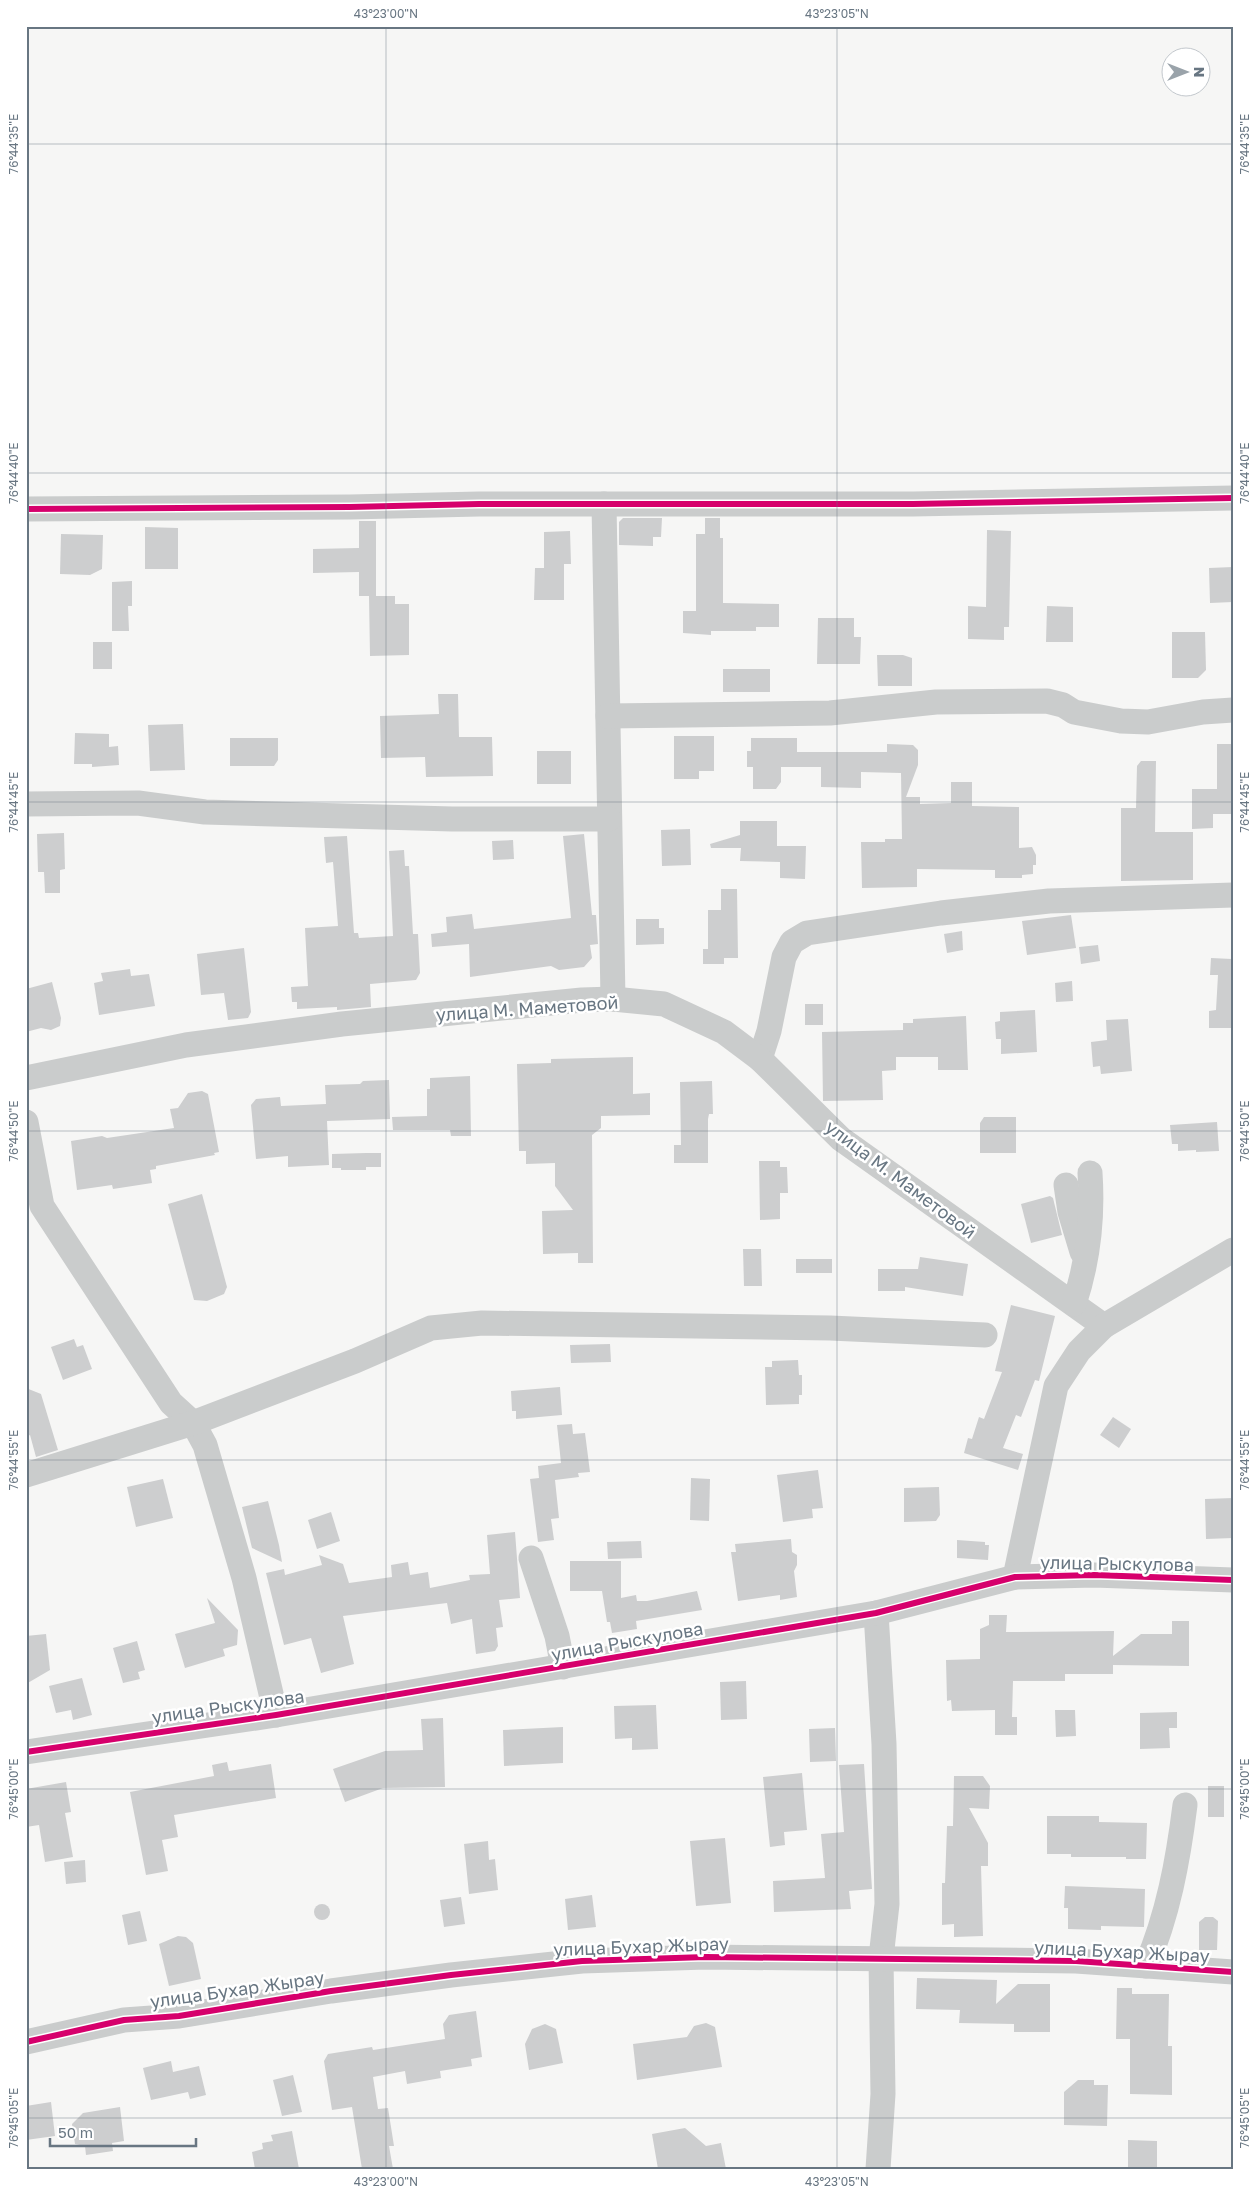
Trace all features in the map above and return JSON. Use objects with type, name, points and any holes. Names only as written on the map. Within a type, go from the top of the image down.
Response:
[{"type":"street","points":[[26,509],[604,504],[913,504],[1233,498]]},
{"type":"street","points":[[604,504],[612,999]]},
{"type":"street","points":[[608,716],[830,713],[936,702],[1047,701],[1063,705],[1074,712],[1103,719],[1148,722],[1203,712],[1233,710]]},
{"type":"street","points":[[26,804],[138,803],[205,812],[452,819],[609,819]]},
{"type":"street","points":[[760,1059],[769,1031],[784,957],[792,942],[807,933],[941,913],[1049,901],[1233,895]]},
{"type":"street","name":"улица М. Маметовой","points":[[26,1078],[186,1045],[342,1024],[582,1000],[612,999],[664,1004],[724,1032],[760,1059],[840,1139],[1104,1326]]},
{"type":"street","points":[[26,1122],[42,1206],[171,1404],[193,1423],[205,1445],[244,1578],[276,1715]]},
{"type":"street","points":[[1074,1304],[1085,1262],[1091,1221],[1090,1172]]},
{"type":"street","points":[[1066,1185],[1070,1212],[1085,1262]]},
{"type":"street","points":[[1015,1577],[1056,1386],[1079,1351],[1104,1326],[1233,1250]]},
{"type":"street","points":[[26,1474],[193,1423],[355,1361],[431,1328],[482,1323],[830,1328],[985,1335]]},
{"type":"street","points":[[531,1558],[557,1636],[562,1667]]},
{"type":"street","name":"улица Рыскулова","points":[[26,1752],[276,1715],[876,1613],[1015,1577],[1094,1575],[1233,1580]]},
{"type":"street","points":[[876,1613],[884,1744],[886,1894],[881,1958],[883,2094],[878,2169]]},
{"type":"street","points":[[1146,1966],[1170,1896],[1185,1805]]},
{"type":"street","name":"улица Бухар Жырау","points":[[26,2042],[124,2020],[179,2016],[331,1991],[451,1974],[582,1961],[706,1957],[1076,1961],[1233,1972]]},
{"type":"building","points":[[623,518],[662,518],[661,537],[653,537],[653,546],[619,545],[619,522]]},
{"type":"building","points":[[705,518],[720,518],[720,538],[723,538],[723,603],[779,604],[779,627],[756,627],[756,631],[711,631],[711,635],[683,633],[683,611],[696,611],[696,534],[705,534]]},
{"type":"building","points":[[359,521],[376,521],[376,596],[395,596],[395,604],[409,604],[409,655],[370,656],[369,596],[359,596],[359,572],[313,573],[313,549],[359,548]]},
{"type":"building","points":[[145,527],[178,528],[178,569],[145,569]]},
{"type":"building","points":[[987,530],[1011,531],[1009,627],[1004,627],[1004,640],[968,639],[968,606],[986,607]]},
{"type":"building","points":[[570,531],[571,564],[564,564],[564,600],[534,600],[535,568],[544,568],[544,532]]},
{"type":"building","points":[[61,534],[103,535],[102,569],[90,575],[60,574]]},
{"type":"building","points":[[1233,567],[1233,602],[1210,603],[1209,568]]},
{"type":"building","points":[[132,581],[132,606],[128,606],[129,631],[112,631],[112,582]]},
{"type":"building","points":[[1047,606],[1073,607],[1073,642],[1046,642]]},
{"type":"building","points":[[818,618],[854,618],[854,637],[861,637],[860,664],[817,664]]},
{"type":"building","points":[[1172,632],[1205,632],[1206,670],[1198,678],[1172,678]]},
{"type":"building","points":[[93,642],[112,642],[112,669],[93,669]]},
{"type":"building","points":[[877,655],[903,655],[912,658],[912,686],[878,686]]},
{"type":"building","points":[[723,669],[770,669],[770,692],[723,692]]},
{"type":"building","points":[[438,694],[458,694],[459,737],[492,737],[493,776],[426,777],[425,757],[381,758],[380,716],[439,714]]},
{"type":"building","points":[[183,724],[185,770],[150,771],[148,725]]},
{"type":"building","points":[[75,733],[109,734],[109,747],[118,746],[119,765],[92,767],[92,764],[74,764]]},
{"type":"building","points":[[674,736],[714,736],[714,771],[699,771],[699,779],[674,779]]},
{"type":"building","points":[[230,738],[278,738],[278,760],[274,766],[230,766]]},
{"type":"building","points":[[751,738],[797,738],[797,752],[887,752],[887,744],[913,745],[918,750],[918,765],[906,797],[920,797],[920,804],[951,803],[951,782],[972,782],[972,806],[1019,807],[1019,848],[1032,847],[1036,855],[1036,865],[1033,865],[1033,874],[1022,875],[1022,878],[995,878],[995,870],[917,869],[917,887],[862,888],[861,842],[885,842],[885,839],[902,839],[901,773],[861,772],[861,788],[821,787],[821,767],[781,767],[781,782],[776,789],[753,789],[753,767],[747,767],[747,751],[751,751]]},
{"type":"building","points":[[1217,744],[1233,744],[1233,814],[1213,814],[1213,828],[1192,829],[1192,789],[1217,789]]},
{"type":"building","points":[[537,751],[571,751],[571,784],[537,784]]},
{"type":"building","points":[[1141,761],[1156,761],[1155,832],[1193,832],[1193,880],[1121,881],[1121,808],[1136,808],[1137,766]]},
{"type":"building","points":[[740,821],[777,821],[777,846],[806,846],[805,879],[780,878],[780,862],[740,861],[741,848],[711,848],[710,844],[740,835]]},
{"type":"building","points":[[690,829],[691,865],[662,866],[661,830]]},
{"type":"building","points":[[64,833],[65,869],[60,870],[60,893],[45,893],[44,872],[38,872],[37,834]]},
{"type":"building","points":[[584,834],[592,915],[596,915],[598,944],[590,945],[592,958],[584,967],[559,970],[551,966],[470,977],[469,944],[432,947],[431,934],[447,932],[446,917],[472,914],[474,929],[571,918],[563,836]]},
{"type":"building","points":[[347,836],[354,933],[358,933],[359,938],[393,936],[389,851],[404,850],[405,866],[409,866],[413,934],[418,934],[420,973],[416,980],[370,984],[371,1007],[337,1010],[337,1007],[297,1009],[297,1002],[292,1002],[291,987],[308,986],[305,928],[338,926],[333,862],[326,863],[324,837]]},
{"type":"building","points":[[513,840],[514,859],[493,860],[492,841]]},
{"type":"building","points":[[721,889],[737,889],[738,958],[724,958],[724,964],[703,964],[703,949],[708,949],[708,910],[721,910]]},
{"type":"building","points":[[1071,915],[1076,948],[1027,955],[1022,921]]},
{"type":"building","points":[[636,919],[659,919],[659,928],[664,928],[664,944],[636,945]]},
{"type":"building","points":[[962,931],[963,950],[947,953],[944,934]]},
{"type":"building","points":[[1098,945],[1100,961],[1081,964],[1079,947]]},
{"type":"building","points":[[244,948],[251,1012],[248,1018],[228,1020],[224,993],[201,995],[197,954]]},
{"type":"building","points":[[1211,958],[1232,959],[1233,1028],[1209,1028],[1209,1011],[1216,1010],[1218,975],[1210,975]]},
{"type":"building","points":[[130,969],[131,976],[149,974],[155,1006],[99,1015],[94,983],[103,981],[101,973]]},
{"type":"building","points":[[1072,981],[1073,1001],[1056,1002],[1055,983]]},
{"type":"building","points":[[52,982],[61,1018],[60,1026],[51,1030],[41,1028],[26,1032],[26,989]]},
{"type":"building","points":[[805,1004],[823,1004],[823,1025],[805,1025]]},
{"type":"building","points":[[1035,1010],[1037,1052],[1001,1054],[1001,1039],[996,1039],[995,1022],[1000,1021],[1000,1012]]},
{"type":"building","points":[[966,1016],[968,1070],[938,1070],[938,1057],[896,1057],[896,1070],[882,1071],[883,1100],[823,1101],[822,1032],[903,1030],[903,1023],[913,1023],[913,1019]]},
{"type":"building","points":[[1128,1019],[1132,1071],[1101,1074],[1100,1066],[1093,1067],[1091,1042],[1107,1040],[1106,1020]]},
{"type":"building","points":[[633,1057],[633,1094],[650,1093],[650,1115],[601,1116],[601,1128],[592,1135],[593,1263],[578,1263],[578,1253],[543,1254],[542,1211],[573,1210],[555,1186],[555,1163],[526,1164],[526,1151],[519,1151],[517,1064],[551,1063],[551,1059]]},
{"type":"building","points":[[470,1076],[471,1136],[451,1136],[450,1130],[393,1130],[392,1117],[427,1116],[427,1089],[430,1089],[430,1078]]},
{"type":"building","points":[[389,1080],[390,1119],[327,1121],[329,1165],[288,1167],[288,1156],[256,1159],[251,1105],[256,1099],[280,1097],[281,1106],[326,1104],[325,1085],[360,1084],[363,1081]]},
{"type":"building","points":[[712,1081],[713,1114],[709,1114],[708,1119],[708,1163],[674,1163],[674,1145],[681,1145],[680,1082]]},
{"type":"building","points":[[202,1091],[208,1094],[219,1152],[214,1153],[215,1155],[156,1166],[156,1169],[150,1170],[152,1183],[113,1189],[112,1185],[77,1190],[71,1141],[102,1136],[107,1138],[174,1128],[170,1109],[178,1108],[188,1093]]},
{"type":"building","points":[[984,1117],[1016,1117],[1016,1153],[980,1153],[980,1123]]},
{"type":"building","points":[[1217,1122],[1219,1151],[1178,1151],[1178,1144],[1172,1144],[1170,1125]]},
{"type":"building","points":[[381,1153],[381,1167],[366,1167],[366,1170],[332,1168],[332,1154]]},
{"type":"building","points":[[759,1161],[780,1161],[780,1167],[787,1167],[788,1193],[780,1193],[780,1219],[760,1220]]},
{"type":"building","points":[[202,1194],[227,1287],[224,1294],[207,1301],[194,1300],[168,1204]]},
{"type":"building","points":[[1050,1196],[1053,1198],[1062,1235],[1031,1243],[1021,1204]]},
{"type":"building","points":[[743,1249],[761,1249],[762,1286],[744,1286]]},
{"type":"building","points":[[920,1257],[968,1264],[963,1296],[905,1287],[905,1291],[878,1291],[878,1269],[918,1269]]},
{"type":"building","points":[[796,1259],[832,1259],[832,1273],[796,1273]]},
{"type":"building","points":[[1011,1305],[1055,1316],[1039,1381],[1035,1380],[1021,1417],[1016,1415],[1003,1448],[1023,1454],[1018,1470],[964,1453],[968,1438],[972,1439],[979,1417],[984,1419],[1002,1372],[995,1371]]},
{"type":"building","points":[[74,1339],[77,1347],[83,1345],[92,1369],[63,1380],[51,1347]]},
{"type":"building","points":[[610,1344],[611,1362],[571,1363],[570,1345]]},
{"type":"building","points":[[798,1360],[799,1375],[802,1375],[802,1395],[799,1395],[799,1404],[766,1405],[765,1367],[772,1367],[772,1361]]},
{"type":"building","points":[[560,1387],[562,1415],[516,1419],[516,1411],[512,1411],[511,1391]]},
{"type":"building","points":[[26,1388],[41,1394],[58,1450],[36,1457],[30,1435],[26,1437]]},
{"type":"building","points":[[1113,1417],[1131,1429],[1119,1448],[1100,1435]]},
{"type":"building","points":[[572,1424],[573,1434],[585,1433],[590,1472],[578,1473],[579,1477],[555,1480],[559,1518],[551,1519],[554,1540],[538,1542],[530,1479],[539,1478],[538,1466],[561,1463],[557,1425]]},
{"type":"building","points":[[818,1470],[823,1508],[812,1509],[813,1518],[783,1522],[777,1475]]},
{"type":"building","points":[[691,1478],[710,1479],[709,1521],[690,1520]]},
{"type":"building","points":[[163,1479],[173,1518],[136,1527],[127,1487]]},
{"type":"building","points":[[939,1487],[940,1515],[936,1521],[904,1522],[904,1488]]},
{"type":"building","points":[[1233,1498],[1233,1538],[1206,1539],[1205,1499]]},
{"type":"building","points":[[268,1501],[282,1562],[252,1548],[242,1507]]},
{"type":"building","points":[[331,1512],[340,1541],[317,1549],[308,1520]]},
{"type":"building","points":[[515,1532],[520,1598],[499,1600],[503,1627],[496,1628],[498,1646],[495,1651],[476,1654],[472,1619],[451,1624],[447,1603],[343,1616],[354,1664],[321,1673],[311,1638],[284,1645],[266,1573],[284,1569],[285,1575],[322,1565],[319,1555],[343,1564],[349,1583],[392,1577],[391,1565],[408,1562],[410,1575],[428,1572],[430,1588],[470,1580],[469,1575],[490,1574],[487,1535]]},
{"type":"building","points":[[791,1539],[792,1552],[797,1555],[797,1565],[794,1571],[797,1597],[780,1600],[780,1595],[738,1601],[731,1552],[736,1552],[735,1544]]},
{"type":"building","points":[[957,1540],[985,1542],[985,1545],[989,1545],[988,1560],[957,1558]]},
{"type":"building","points":[[641,1541],[642,1558],[608,1559],[607,1542]]},
{"type":"building","points":[[570,1561],[621,1561],[621,1598],[636,1595],[637,1601],[647,1601],[697,1591],[702,1610],[636,1621],[637,1629],[612,1633],[610,1622],[607,1622],[602,1591],[570,1591]]},
{"type":"building","points":[[207,1598],[238,1630],[237,1645],[223,1649],[225,1656],[185,1668],[175,1634],[215,1623]]},
{"type":"building","points":[[989,1615],[1007,1615],[1006,1632],[1114,1631],[1113,1656],[1141,1634],[1172,1634],[1172,1621],[1189,1621],[1189,1666],[1113,1665],[1113,1674],[1065,1674],[1065,1681],[1013,1681],[1012,1717],[1017,1717],[1017,1735],[995,1735],[995,1710],[952,1711],[951,1700],[947,1701],[946,1660],[980,1659],[980,1629],[989,1625]]},
{"type":"building","points":[[46,1634],[50,1670],[26,1684],[26,1636]]},
{"type":"building","points":[[137,1641],[145,1670],[138,1672],[140,1679],[123,1683],[113,1648]]},
{"type":"building","points":[[82,1678],[92,1715],[73,1720],[71,1710],[56,1713],[49,1686]]},
{"type":"building","points":[[746,1681],[747,1719],[721,1720],[720,1682]]},
{"type":"building","points":[[656,1705],[658,1749],[632,1750],[632,1738],[615,1739],[614,1706]]},
{"type":"building","points":[[1055,1710],[1075,1710],[1076,1736],[1056,1737]]},
{"type":"building","points":[[1177,1712],[1177,1728],[1169,1728],[1170,1748],[1140,1749],[1140,1713]]},
{"type":"building","points":[[443,1718],[445,1787],[383,1788],[345,1802],[333,1769],[385,1751],[423,1750],[421,1719]]},
{"type":"building","points":[[563,1727],[563,1763],[504,1766],[503,1730]]},
{"type":"building","points":[[835,1728],[836,1761],[810,1762],[809,1729]]},
{"type":"building","points":[[227,1762],[229,1771],[271,1764],[276,1798],[174,1815],[178,1837],[162,1840],[168,1871],[146,1875],[130,1792],[214,1776],[212,1765]]},
{"type":"building","points":[[864,1764],[872,1889],[849,1891],[851,1909],[774,1912],[773,1881],[825,1878],[821,1834],[844,1832],[839,1765]]},
{"type":"building","points":[[802,1773],[807,1830],[784,1832],[785,1845],[770,1847],[763,1777]]},
{"type":"building","points":[[954,1776],[983,1776],[990,1786],[989,1809],[969,1808],[988,1843],[988,1866],[981,1866],[983,1936],[954,1937],[954,1924],[942,1925],[942,1883],[945,1883],[947,1826],[953,1826]]},
{"type":"building","points":[[66,1782],[71,1812],[65,1813],[73,1857],[45,1862],[39,1825],[26,1827],[26,1789]]},
{"type":"building","points":[[1208,1786],[1224,1786],[1224,1817],[1208,1817]]},
{"type":"building","points":[[1047,1816],[1099,1816],[1099,1822],[1147,1823],[1146,1859],[1071,1857],[1071,1854],[1047,1854]]},
{"type":"building","points":[[725,1838],[731,1903],[696,1906],[690,1841]]},
{"type":"building","points":[[488,1841],[489,1860],[495,1859],[498,1890],[469,1894],[464,1844]]},
{"type":"building","points":[[85,1860],[86,1882],[66,1884],[64,1862]]},
{"type":"building","points":[[1065,1886],[1145,1889],[1144,1927],[1101,1926],[1101,1930],[1068,1929],[1068,1908],[1064,1908]]},
{"type":"building","points":[[592,1895],[596,1927],[568,1930],[565,1899]]},
{"type":"building","points":[[461,1897],[465,1924],[444,1927],[440,1900]]},
{"type":"building","points":[[319,1904],[325,1904],[330,1909],[328,1918],[319,1920],[314,1915],[314,1909]]},
{"type":"building","points":[[140,1911],[147,1941],[128,1945],[122,1915]]},
{"type":"building","points":[[1205,1917],[1213,1917],[1218,1921],[1217,1950],[1199,1950],[1199,1922]]},
{"type":"building","points":[[178,1936],[186,1937],[193,1943],[201,1979],[169,1986],[159,1944]]},
{"type":"building","points":[[917,1978],[997,1980],[996,2004],[1018,1984],[1050,1984],[1050,2032],[1014,2032],[1014,2024],[959,2023],[960,2010],[916,2009]]},
{"type":"building","points":[[1117,1988],[1132,1988],[1132,1994],[1169,1994],[1168,2046],[1172,2046],[1172,2095],[1130,2094],[1130,2039],[1116,2039]]},
{"type":"building","points":[[476,2011],[482,2057],[471,2059],[472,2066],[440,2071],[441,2078],[407,2084],[405,2071],[373,2077],[378,2109],[388,2108],[394,2146],[389,2146],[393,2169],[362,2169],[352,2107],[332,2110],[324,2061],[328,2054],[372,2047],[373,2050],[445,2039],[443,2024],[449,2015]]},
{"type":"building","points":[[706,2023],[715,2027],[722,2067],[637,2080],[633,2044],[687,2037],[694,2026]]},
{"type":"building","points":[[545,2024],[556,2029],[563,2063],[529,2070],[525,2044],[532,2029]]},
{"type":"building","points":[[171,2061],[173,2072],[199,2066],[206,2095],[190,2099],[188,2092],[151,2100],[143,2068]]},
{"type":"building","points":[[293,2075],[302,2112],[282,2116],[273,2080]]},
{"type":"building","points":[[1078,2080],[1094,2080],[1094,2085],[1108,2085],[1107,2126],[1064,2125],[1064,2092]]},
{"type":"building","points":[[51,2102],[55,2136],[26,2140],[26,2106]]},
{"type":"building","points":[[120,2107],[124,2141],[112,2143],[113,2151],[86,2155],[85,2146],[75,2144],[72,2124],[83,2113]]},
{"type":"building","points":[[685,2128],[706,2146],[721,2143],[726,2169],[658,2169],[652,2134]]},
{"type":"building","points":[[292,2131],[299,2169],[255,2169],[252,2152],[263,2149],[262,2143],[273,2141],[271,2135]]},
{"type":"building","points":[[1128,2140],[1157,2141],[1157,2169],[1128,2169]]},
{"type":"cycle path","points":[[26,509],[350,507],[479,504],[913,504],[1233,498]]},
{"type":"cycle path","points":[[26,1752],[276,1715],[876,1613],[1015,1577],[1094,1575],[1233,1580]]},
{"type":"cycle path","points":[[26,2042],[124,2020],[179,2016],[331,1991],[451,1975],[582,1961],[706,1957],[1076,1961],[1233,1972]]}]
